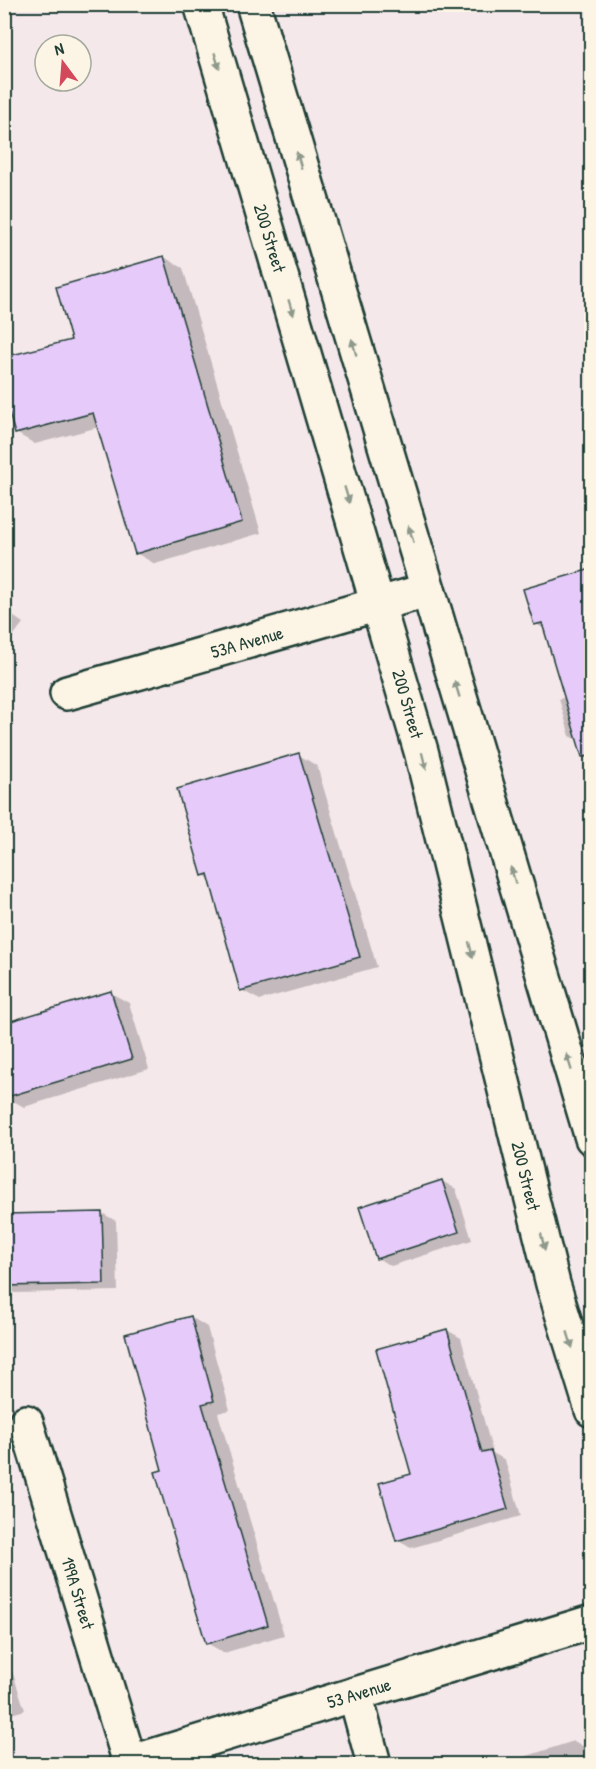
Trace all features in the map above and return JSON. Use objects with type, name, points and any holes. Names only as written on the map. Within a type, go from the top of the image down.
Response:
[{"type":"main road","name":"200 Street","points":[[201,4],[422,751],[553,1284],[591,1410]]},
{"type":"main road","points":[[254,4],[591,1138]]},
{"type":"main road","name":"53A Avenue","points":[[67,693],[428,590]]},
{"type":"main road","name":"199A Street","points":[[26,1422],[128,1764]]},
{"type":"main road","name":"53 Avenue","points":[[128,1764],[591,1622]]},
{"type":"main road","points":[[355,1694],[374,1764]]},
{"type":"building","points":[[164,256],[242,522],[135,554],[93,413],[15,434],[4,395],[4,357],[71,340],[56,287]]},
{"type":"building","points":[[591,569],[591,756],[582,757],[542,623],[534,625],[523,589]]},
{"type":"building","points":[[299,753],[360,957],[240,991],[208,874],[202,876],[177,789]]},
{"type":"building","points":[[111,991],[132,1059],[4,1098],[4,1023]]},
{"type":"building","points":[[442,1180],[459,1232],[376,1259],[359,1207]]},
{"type":"building","points":[[102,1212],[104,1284],[4,1286],[4,1214]]},
{"type":"building","points":[[191,1316],[214,1401],[202,1404],[268,1625],[206,1644],[155,1472],[162,1470],[125,1334]]},
{"type":"building","points":[[447,1329],[482,1453],[491,1451],[508,1509],[396,1541],[379,1483],[411,1474],[376,1349]]}]
